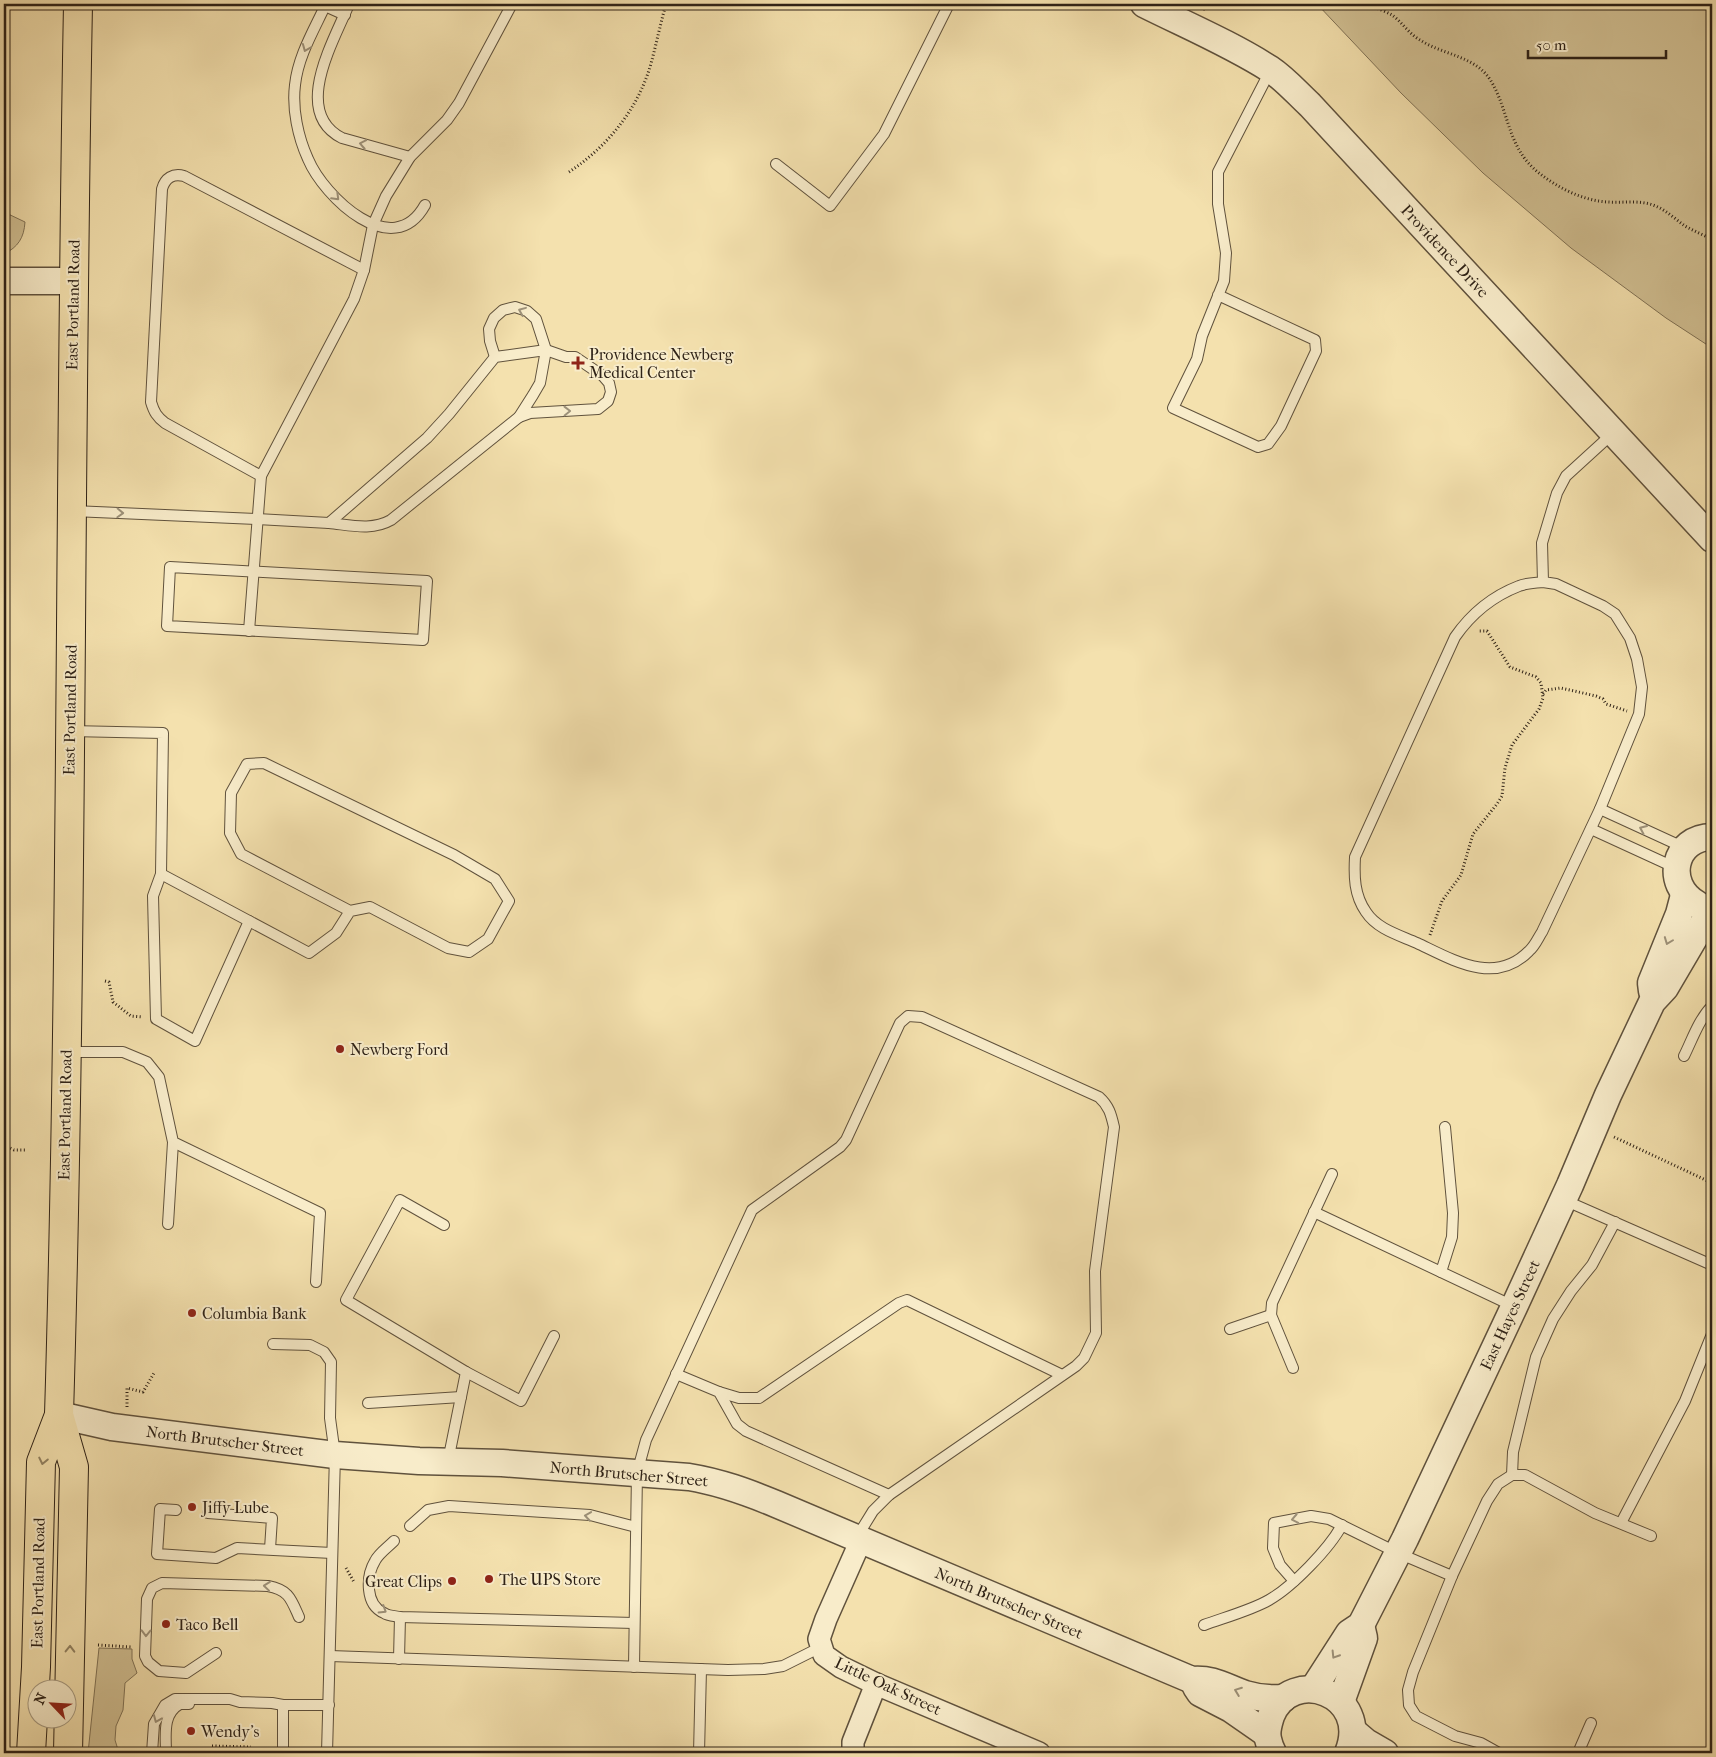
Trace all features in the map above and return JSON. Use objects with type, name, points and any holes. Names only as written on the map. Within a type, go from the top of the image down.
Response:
[{"type":"highway","name":"East Portland Road","points":[[68,1753],[74,1467],[59,1415],[66,1052],[78,4]]},
{"type":"highway","name":"East Portland Road","points":[[31,1753],[36,1667],[41,1462],[59,1415]]},
{"type":"street","name":"Providence Drive","points":[[1144,4],[1271,70],[1310,105],[1712,540]]},
{"type":"street","points":[[4,281],[74,281]]},
{"type":"street","points":[[1711,836],[1700,839],[1681,858],[1678,886],[1684,895],[1695,904],[1712,908]]},
{"type":"street","name":"East Hayes Street","points":[[1652,1002],[1652,984],[1679,914],[1684,895]]},
{"type":"street","name":"East Hayes Street","points":[[1313,1689],[1349,1633],[1362,1625],[1514,1307],[1608,1094],[1652,1002],[1666,988],[1712,908]]},
{"type":"street","name":"North Brutscher Street","points":[[59,1415],[112,1427],[335,1455],[502,1464],[712,1481],[740,1489],[1192,1680],[1205,1678],[1246,1694],[1266,1699],[1284,1698]]},
{"type":"street","name":"Little Oak Street","points":[[859,1539],[819,1639],[824,1655],[841,1668],[876,1684],[1039,1753]]},
{"type":"street","name":"East Hayes Street","points":[[1340,1702],[1364,1638],[1362,1625]]},
{"type":"street","name":"North Brutscher Street","points":[[1192,1680],[1200,1693],[1231,1709],[1270,1744]]},
{"type":"street","points":[[853,1753],[853,1742],[876,1684]]},
{"type":"street","points":[[1270,1744],[1268,1725],[1275,1708],[1284,1698],[1293,1693],[1313,1689],[1330,1694],[1340,1702],[1350,1716],[1350,1742],[1366,1742],[1385,1753]]},
{"type":"lane","points":[[350,4],[326,58],[319,79],[317,91],[318,104],[322,116],[333,133],[342,138],[410,157]]},
{"type":"lane","points":[[249,631],[261,476],[354,299],[364,270],[373,225],[386,196],[410,157],[447,120],[459,103],[512,4]]},
{"type":"lane","points":[[776,164],[830,206],[884,134],[949,4]]},
{"type":"lane","points":[[345,15],[325,5],[300,63],[296,78],[295,111],[299,134],[308,160],[319,178],[334,196],[350,211],[373,225],[386,228],[399,227],[411,222],[425,206]]},
{"type":"lane","points":[[1218,295],[1315,340],[1316,351],[1281,426],[1268,444],[1258,447],[1172,408],[1197,359],[1202,336],[1218,295],[1224,281],[1226,253],[1218,204],[1218,172],[1271,70]]},
{"type":"lane","points":[[261,476],[165,423],[158,418],[154,411],[151,402],[163,184],[170,177],[184,176],[364,270]]},
{"type":"lane","points":[[495,357],[490,341],[489,329],[494,318],[503,310],[515,307],[527,311],[536,319],[546,350],[540,383],[519,417]]},
{"type":"lane","points":[[72,511],[257,519],[329,524],[362,526],[383,524],[391,520],[519,417],[530,413],[598,409],[608,401],[611,392],[609,383],[604,376],[575,357],[566,357],[546,350],[495,357],[427,438],[329,524]]},
{"type":"lane","points":[[1543,582],[1542,544],[1556,493],[1566,476],[1613,433]]},
{"type":"lane","points":[[170,567],[253,572],[426,581],[423,640],[167,626],[170,567]]},
{"type":"lane","points":[[1543,582],[1556,584],[1603,606],[1615,614],[1630,638],[1637,659],[1642,687],[1640,714],[1600,809],[1542,932],[1531,950],[1517,962],[1501,967],[1468,966],[1381,927],[1366,912],[1356,893],[1355,856],[1455,637],[1466,622],[1485,605],[1520,585],[1543,582]]},
{"type":"lane","points":[[69,731],[163,733],[161,874],[153,896],[156,1019],[195,1041],[249,921]]},
{"type":"lane","points":[[161,874],[309,952],[336,933],[350,911],[370,907],[448,948],[470,952],[488,939],[509,901],[495,879],[454,855],[264,763],[247,764],[231,793],[230,833],[241,854],[350,911]]},
{"type":"lane","points":[[1600,809],[1681,858]]},
{"type":"lane","points":[[1590,829],[1681,858]]},
{"type":"lane","points":[[1684,1056],[1698,1026],[1712,1006]]},
{"type":"lane","points":[[634,1666],[636,1474],[646,1440],[752,1210],[840,1147],[846,1140],[900,1023],[908,1016],[922,1017],[1099,1097],[1111,1112],[1114,1127],[1095,1271],[1096,1333],[1084,1358],[1076,1366],[889,1495],[873,1510],[859,1539]]},
{"type":"lane","points":[[66,1052],[122,1052],[147,1062],[159,1077],[173,1142],[168,1224]]},
{"type":"lane","points":[[1441,1272],[1452,1237],[1453,1213],[1445,1127]]},
{"type":"lane","points":[[173,1142],[320,1213],[316,1282]]},
{"type":"lane","points":[[1293,1368],[1271,1315],[1272,1303],[1332,1174]]},
{"type":"lane","points":[[1563,1199],[1712,1265]]},
{"type":"lane","points":[[444,1225],[400,1200],[346,1300],[466,1372],[522,1401],[554,1336]]},
{"type":"lane","points":[[1314,1212],[1514,1307]]},
{"type":"lane","points":[[1512,1475],[1513,1452],[1536,1357],[1553,1319],[1570,1291],[1592,1265],[1615,1222]]},
{"type":"lane","points":[[676,1374],[719,1392],[739,1398],[759,1398],[899,1303],[907,1300],[1062,1375]]},
{"type":"lane","points":[[1230,1329],[1271,1315]]},
{"type":"lane","points":[[1621,1524],[1685,1401],[1712,1334]]},
{"type":"lane","points":[[273,1344],[310,1346],[324,1352],[331,1362],[330,1418],[335,1455],[327,1753]]},
{"type":"lane","points":[[448,1462],[466,1372]]},
{"type":"lane","points":[[719,1392],[738,1424],[746,1431],[889,1495]]},
{"type":"lane","points":[[368,1403],[461,1397]]},
{"type":"lane","points":[[1499,1753],[1481,1743],[1455,1736],[1416,1716],[1409,1705],[1408,1690],[1413,1672],[1452,1576],[1487,1501],[1498,1484],[1512,1475],[1525,1475],[1596,1513],[1651,1536]]},
{"type":"lane","points":[[410,1526],[428,1510],[449,1506],[590,1515],[636,1527]]},
{"type":"lane","points":[[176,1510],[160,1509],[156,1554],[216,1558],[237,1548],[332,1553]]},
{"type":"lane","points":[[208,1513],[272,1518],[270,1549]]},
{"type":"lane","points":[[1294,1581],[1280,1565],[1273,1548],[1274,1523],[1311,1516],[1329,1519],[1398,1553],[1452,1576]]},
{"type":"lane","points":[[1204,1626],[1268,1601],[1294,1581],[1336,1537],[1342,1526]]},
{"type":"lane","points":[[394,1542],[375,1559],[370,1574],[369,1587],[372,1600],[384,1614],[400,1617],[634,1623]]},
{"type":"lane","points":[[216,1653],[186,1673],[160,1671],[148,1662],[146,1656],[147,1599],[152,1588],[162,1583],[268,1586],[277,1588],[291,1598],[299,1617]]},
{"type":"lane","points":[[399,1659],[400,1617]]},
{"type":"lane","points":[[330,1656],[701,1669],[764,1669],[783,1666],[821,1647]]},
{"type":"lane","points":[[699,1753],[701,1669]]},
{"type":"lane","points":[[152,1753],[154,1724],[165,1704],[175,1699],[230,1699],[240,1702]]},
{"type":"lane","points":[[166,1753],[167,1720],[175,1707],[180,1704],[230,1704],[240,1702],[283,1705],[328,1705]]},
{"type":"lane","points":[[283,1705],[283,1753]]},
{"type":"lane","points":[[1578,1753],[1592,1723]]},
{"type":"path","points":[[569,172],[608,139],[633,107],[650,67],[666,4]]},
{"type":"path","points":[[1368,4],[1392,15],[1419,40],[1472,62],[1481,68],[1491,80],[1517,148],[1531,166],[1553,183],[1582,196],[1606,202],[1642,202],[1655,206],[1685,226],[1712,239]]},
{"type":"path","points":[[1425,947],[1438,917],[1442,901],[1461,875],[1473,834],[1502,796],[1505,768],[1512,745],[1539,709],[1543,694],[1541,683],[1536,677],[1510,667],[1487,632],[1476,630],[1466,622]]},
{"type":"path","points":[[1543,694],[1546,690],[1561,688],[1596,696],[1613,707],[1640,714]]},
{"type":"path","points":[[105,981],[109,982],[113,1002],[131,1016],[156,1019]]},
{"type":"path","points":[[1611,1136],[1712,1183]]},
{"type":"path","points":[[4,1145],[14,1150],[25,1150]]},
{"type":"path","points":[[127,1408],[127,1388],[143,1392],[154,1373]]},
{"type":"path","points":[[332,1568],[347,1568],[357,1587],[369,1587]]},
{"type":"path","points":[[98,1645],[134,1647],[134,1662],[148,1662]]},
{"type":"path","points":[[212,1746],[251,1746]]},
{"type":"shaded area","points":[[1317,4],[1712,4],[1712,348],[1666,318],[1571,248],[1483,173],[1401,93]]},
{"type":"shaded area","points":[[4,212],[25,222],[19,241],[4,254]]},
{"type":"shaded area","points":[[99,1648],[132,1649],[132,1659],[137,1673],[125,1683],[123,1710],[116,1726],[115,1740],[119,1753],[88,1753]]},
{"type":"place","name":"Providence Newberg Medical Center","points":[[578,363]]},
{"type":"place","name":"Newberg Ford","points":[[340,1049]]},
{"type":"place","name":"Columbia Bank","points":[[192,1313]]},
{"type":"place","name":"Jiffy Lube","points":[[192,1507]]},
{"type":"place","name":"The UPS Store","points":[[489,1579]]},
{"type":"place","name":"Great Clips","points":[[452,1581]]},
{"type":"place","name":"Taco Bell","points":[[166,1624]]},
{"type":"place","name":"Wendy's","points":[[191,1731]]}]
